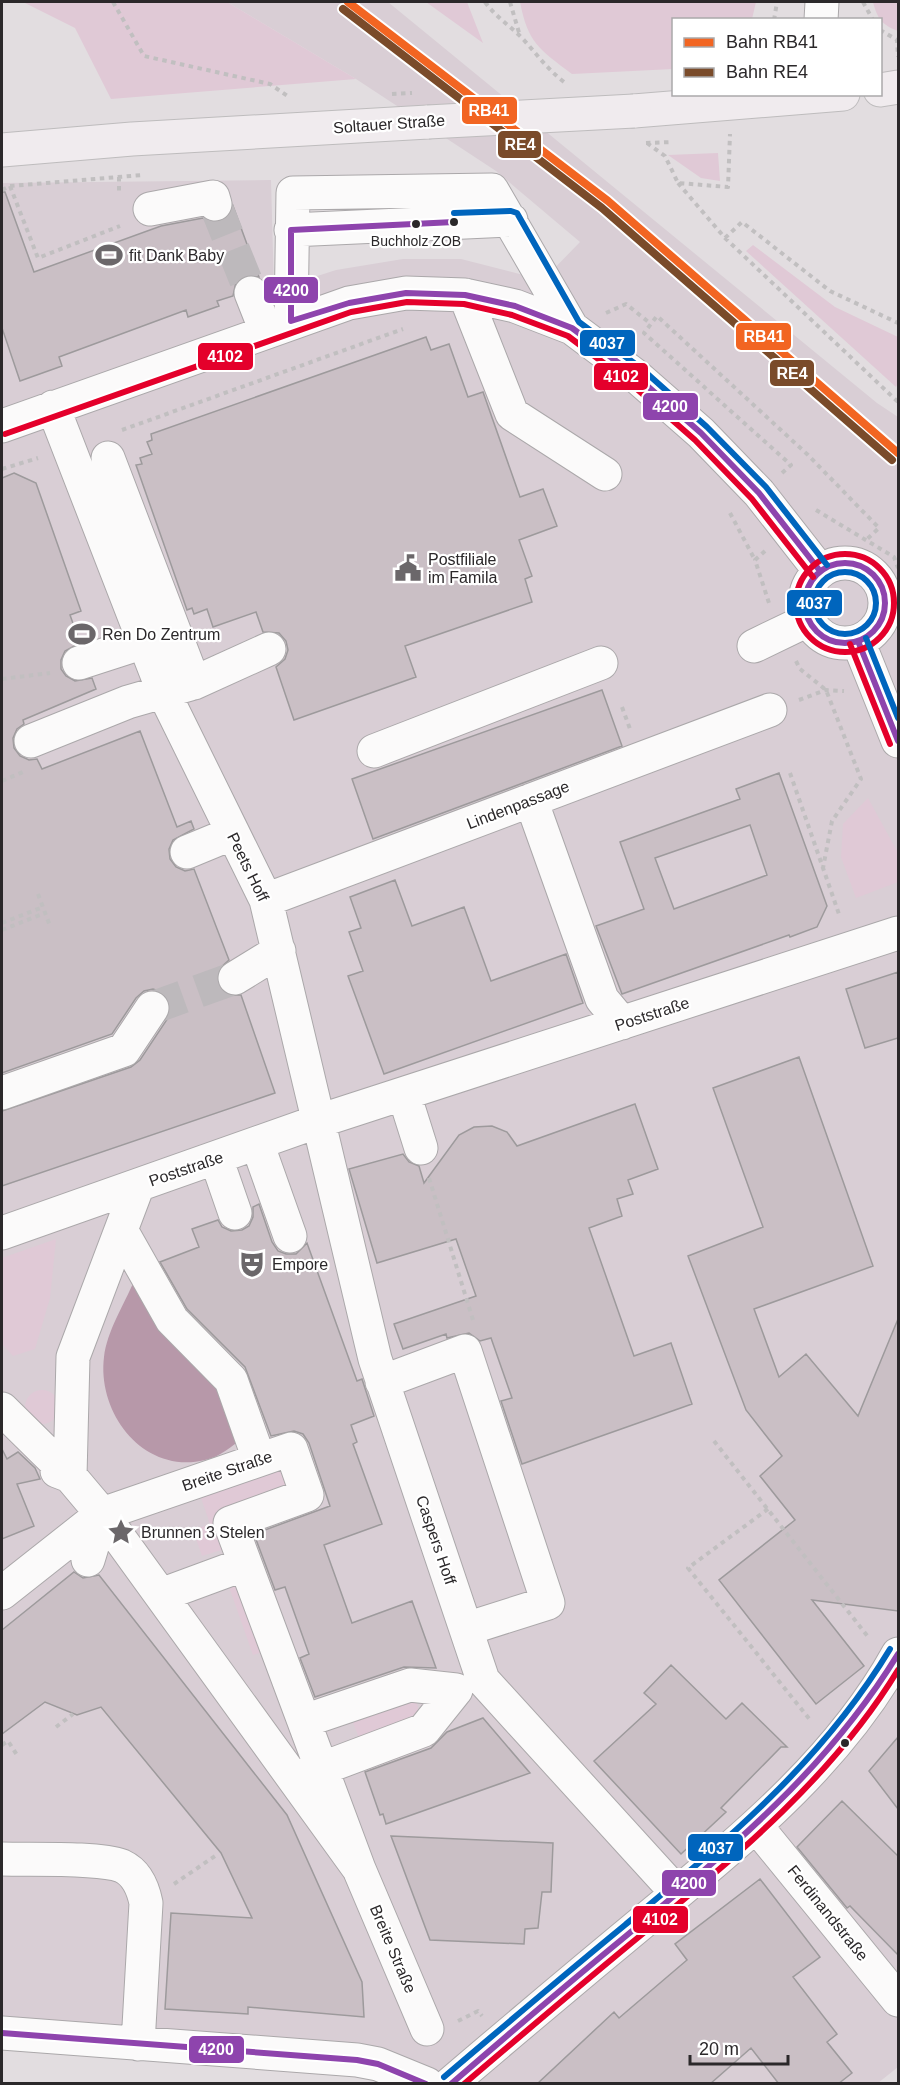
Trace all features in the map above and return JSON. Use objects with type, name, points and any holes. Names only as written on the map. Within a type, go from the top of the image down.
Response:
[{"type":"main road","points":[[882,90],[898,87]]},
{"type":"main road","name":"Soltauer Straße","points":[[3,151],[428,122],[634,111],[818,96]]},
{"type":"street","points":[[821,18],[822,2]]},
{"type":"street","points":[[150,209],[213,197],[215,204]]},
{"type":"street","points":[[279,326],[291,230],[511,220],[572,328]]},
{"type":"street","points":[[251,293],[279,326]]},
{"type":"street","points":[[2,426],[279,326],[350,303],[406,293],[465,295],[515,306],[572,328],[636,376],[693,426],[759,493],[820,571]]},
{"type":"street","points":[[465,295],[512,414],[605,474]]},
{"type":"street","name":"Peets Hoff","points":[[52,407],[144,642],[179,688]]},
{"type":"street","name":"Peets Hoff","points":[[110,446],[179,688],[233,833],[266,900],[320,1121]]},
{"type":"street","points":[[837,564],[856,564],[872,573],[883,589],[885,610],[876,629],[858,641],[838,643],[821,635],[808,620],[804,602],[808,585],[820,571],[837,564]]},
{"type":"street","points":[[754,646],[808,620]]},
{"type":"street","points":[[858,641],[898,741]]},
{"type":"street","points":[[79,663],[144,642]]},
{"type":"street","points":[[31,741],[128,702],[179,688],[269,649]]},
{"type":"street","points":[[374,751],[602,663]]},
{"type":"street","name":"Lindenpassage","points":[[266,900],[770,710]]},
{"type":"street","points":[[531,801],[602,999],[622,1023]]},
{"type":"street","points":[[187,852],[233,833]]},
{"type":"street","name":"Poststraße","points":[[2,1233],[320,1121],[898,933]]},
{"type":"street","points":[[235,978],[279,951]]},
{"type":"street","points":[[2,1093],[124,1050],[152,1008]]},
{"type":"street","points":[[404,1094],[421,1148]]},
{"type":"street","name":"Caspers Hoff","points":[[320,1121],[378,1370],[483,1680],[677,1893]]},
{"type":"street","points":[[257,1143],[290,1236]]},
{"type":"street","points":[[216,1158],[235,1213]]},
{"type":"street","points":[[33,1463],[70,1476],[73,1357],[138,1185]]},
{"type":"street","points":[[121,1230],[172,1320],[231,1380],[259,1460]]},
{"type":"street","points":[[378,1370],[465,1351],[548,1604],[466,1629]]},
{"type":"street","name":"Breite Straße","points":[[2,1408],[70,1476],[102,1514],[359,1869],[427,2029]]},
{"type":"street","name":"Breite Straße","points":[[102,1514],[291,1449],[307,1495],[230,1523],[304,1721],[301,1788]]},
{"type":"street","points":[[88,1560],[102,1514]]},
{"type":"street","points":[[2,1593],[102,1514]]},
{"type":"street","points":[[161,1595],[245,1564]]},
{"type":"street","points":[[450,2084],[757,1827],[832,1748],[895,1660]]},
{"type":"street","points":[[301,1788],[424,1730],[456,1690],[410,1685],[304,1721]]},
{"type":"street","name":"Ferdinandstraße","points":[[757,1827],[898,2000]]},
{"type":"street","points":[[2,1858],[102,1862],[123,1867],[143,1887],[146,1903],[138,2044]]},
{"type":"street","points":[[2,2033],[357,2060],[378,2064],[427,2084]]},
{"type":"path","points":[[113,2],[144,56],[270,84],[335,128]]},
{"type":"path","points":[[486,2],[497,18],[520,36],[510,2]]},
{"type":"path","points":[[774,18],[777,2]]},
{"type":"path","points":[[863,2],[872,18]]},
{"type":"path","points":[[882,31],[897,40],[898,66]]},
{"type":"path","points":[[728,187],[730,134]]},
{"type":"path","points":[[678,183],[725,238],[898,402]]},
{"type":"path","points":[[10,186],[38,258],[120,228]]},
{"type":"path","points":[[725,238],[742,222],[830,291],[898,323]]},
{"type":"path","points":[[626,304],[651,324]]},
{"type":"path","points":[[759,493],[791,465],[644,333],[657,316],[808,455],[879,528],[866,540]]},
{"type":"path","points":[[110,446],[405,329]]},
{"type":"path","points":[[815,510],[894,557],[898,568]]},
{"type":"path","points":[[729,512],[755,560]]},
{"type":"path","points":[[2,678],[50,673],[79,663]]},
{"type":"path","points":[[823,868],[832,821],[861,779],[826,690]]},
{"type":"path","points":[[622,707],[630,730]]},
{"type":"path","points":[[790,773],[851,949]]},
{"type":"path","points":[[38,894],[43,914],[50,926]]},
{"type":"path","points":[[2,923],[41,908]]},
{"type":"path","points":[[2,930],[43,914]]},
{"type":"path","points":[[421,1148],[480,1345],[465,1351]]},
{"type":"path","points":[[714,1441],[895,1660]]},
{"type":"path","points":[[768,1509],[688,1568],[832,1748]]},
{"type":"path","points":[[56,1727],[73,1714]]},
{"type":"path","points":[[2,1745],[8,1741],[17,1755]]},
{"type":"path","points":[[146,1903],[218,1854]]},
{"type":"shaded area","points":[[23,2],[227,2],[356,79],[111,99],[75,28]]},
{"type":"shaded area","points":[[227,2],[388,2],[877,403],[898,417],[898,2067],[878,2083],[427,2083],[2,2033],[2,183],[271,180],[274,290],[336,270],[403,259],[461,259],[543,280],[580,242],[496,171],[356,79]]},
{"type":"shaded area","points":[[426,2],[467,2],[483,43]]},
{"type":"shaded area","points":[[520,2],[756,2],[752,18],[672,18],[672,69],[572,74],[537,44],[523,16]]},
{"type":"shaded area","points":[[873,2],[898,2],[898,31],[882,21]]},
{"type":"shaded area","points":[[718,153],[720,181],[701,178],[668,155]]},
{"type":"shaded area","points":[[753,245],[835,307],[898,337],[898,383],[896,387],[746,251]]},
{"type":"shaded area","points":[[868,798],[898,853],[898,882],[856,898],[841,857],[843,824]]},
{"type":"shaded area","points":[[56,1239],[50,1298],[35,1349],[13,1356],[2,1344],[2,1258]]},
{"type":"shaded area","points":[[134,1281],[227,1393],[244,1437],[226,1451],[205,1460],[183,1462],[162,1458],[144,1449],[129,1436],[117,1419],[108,1399],[104,1378],[104,1357],[112,1328]]},
{"type":"shaded area","points":[[42,1390],[54,1395],[59,1407],[54,1419],[42,1424],[30,1419],[25,1407],[30,1395]]},
{"type":"shaded area","points":[[286,1458],[297,1490],[231,1547],[202,1556],[193,1530],[210,1524],[198,1489]]},
{"type":"shaded area","points":[[240,1579],[266,1651],[253,1655],[228,1584]]},
{"type":"shaded area","points":[[412,1690],[421,1716],[359,1738],[349,1712]]},
{"type":"building","points":[[2,192],[5,192],[34,272],[161,226],[203,218],[211,222],[221,222],[229,217],[233,206],[259,277],[244,276],[236,282],[233,296],[217,301],[219,306],[188,317],[186,310],[59,357],[62,366],[20,381],[2,328]]},
{"type":"building","points":[[426,337],[431,350],[449,344],[468,397],[483,392],[520,497],[543,489],[557,526],[519,540],[532,576],[525,579],[532,602],[405,646],[416,677],[294,720],[276,667],[285,659],[288,650],[286,641],[279,633],[263,632],[256,612],[213,627],[207,609],[194,614],[192,608],[187,610],[136,465],[142,464],[140,458],[152,454],[147,442],[152,440],[151,434]]},
{"type":"building","points":[[14,473],[36,483],[81,611],[70,615],[80,643],[65,651],[61,660],[61,669],[66,676],[75,681],[92,678],[96,689],[23,720],[24,724],[17,729],[13,738],[14,748],[20,756],[29,760],[37,759],[42,769],[140,731],[177,827],[191,821],[194,829],[173,840],[169,849],[170,859],[176,867],[185,871],[194,869],[229,960],[218,970],[216,979],[219,987],[227,995],[241,995],[275,1093],[2,1186],[2,1111],[131,1067],[140,1060],[168,1018],[171,1009],[168,999],[162,992],[153,989],[144,991],[136,998],[112,1034],[2,1073],[2,478]]},
{"type":"building","points":[[602,690],[622,746],[373,839],[352,779]]},
{"type":"building","points":[[779,773],[827,906],[817,927],[622,994],[596,926],[644,909],[620,842],[740,799],[736,789]],"holes":[[[750,825],[767,875],[674,909],[655,858]]]},
{"type":"building","points":[[395,880],[412,926],[464,907],[491,981],[566,954],[583,1003],[384,1074],[348,976],[363,971],[349,932],[361,928],[350,897]]},
{"type":"building","points":[[898,972],[898,1038],[865,1048],[846,989]]},
{"type":"building","points":[[799,1057],[873,1266],[754,1309],[779,1377],[806,1354],[858,1416],[898,1319],[898,1611],[812,1600],[864,1666],[816,1704],[719,1580],[795,1520],[760,1476],[782,1456],[746,1410],[688,1256],[763,1227],[713,1088]]},
{"type":"building","points":[[635,1104],[658,1169],[628,1180],[633,1194],[617,1199],[622,1216],[589,1228],[634,1356],[671,1343],[692,1404],[522,1464],[501,1401],[512,1398],[491,1338],[480,1341],[469,1333],[447,1338],[446,1334],[403,1349],[394,1324],[476,1296],[456,1239],[377,1263],[349,1169],[403,1154],[409,1162],[419,1166],[424,1183],[459,1135],[474,1127],[492,1126],[507,1132],[517,1146]]},
{"type":"building","points":[[259,1204],[272,1242],[278,1251],[296,1254],[307,1243],[357,1381],[362,1379],[374,1416],[351,1425],[357,1442],[353,1444],[382,1524],[324,1545],[352,1623],[412,1601],[436,1668],[404,1667],[315,1697],[300,1658],[309,1654],[285,1587],[275,1590],[254,1534],[330,1506],[309,1443],[303,1434],[294,1431],[271,1436],[245,1367],[187,1309],[160,1262],[199,1247],[192,1229],[218,1220],[222,1227],[231,1231],[242,1230],[249,1226],[253,1217],[253,1207]]},
{"type":"building","points":[[2,1449],[7,1459],[18,1452],[35,1468],[40,1479],[17,1484],[34,1526],[2,1539]]},
{"type":"building","points":[[74,1572],[83,1578],[99,1575],[287,1815],[362,1982],[364,2017],[248,2007],[248,2014],[165,2009],[171,1913],[252,1918],[221,1853],[101,1707],[77,1715],[45,1702],[2,1734],[2,1630]]},
{"type":"building","points":[[671,1665],[726,1719],[742,1703],[787,1747],[781,1747],[721,1808],[726,1812],[681,1854],[594,1761],[656,1704],[644,1693]]},
{"type":"building","points":[[483,1718],[530,1773],[386,1824],[383,1814],[380,1815],[365,1772],[431,1748],[447,1732]]},
{"type":"building","points":[[898,1737],[898,1809],[869,1771]]},
{"type":"building","points":[[842,1801],[898,1856],[898,1955],[850,1906],[847,1908],[797,1847]]},
{"type":"building","points":[[391,1836],[553,1843],[551,1892],[542,1892],[538,1928],[525,1929],[524,1944],[430,1940]]},
{"type":"building","points":[[760,1879],[820,1957],[793,1977],[837,2034],[827,2042],[852,2073],[838,2084],[779,2084],[751,2048],[710,2084],[537,2084],[614,2012],[619,2018],[687,1960],[675,1944]]},
{"type":"tunnel","points":[[215,204],[251,293]]},
{"type":"tunnel","points":[[152,1008],[235,978]]},
{"type":"rail line","name":"RB41","points":[[348,2],[608,201],[898,453]]},
{"type":"rail line","name":"RE4","points":[[343,9],[602,208],[892,460]]},
{"type":"transit line","name":"4037","points":[[454,213],[511,211],[517,213],[579,322],[642,369],[707,427],[766,487],[827,565]]},
{"type":"transit line","name":"4200","points":[[454,222],[291,230],[291,321],[349,303],[406,293],[465,295],[515,306],[572,328],[636,376],[701,433],[759,493],[820,571]]},
{"type":"transit line","name":"4102","points":[[5,434],[351,312],[407,302],[464,304],[512,315],[568,336],[630,383],[695,440],[752,499],[813,577]]},
{"type":"transit line","name":"4102","points":[[845,554],[864,558],[879,569],[890,584],[894,603],[890,622],[879,637],[864,648],[845,652],[826,648],[811,637],[800,622],[796,603],[800,584],[811,569],[826,558],[845,554]]},
{"type":"transit line","name":"4200","points":[[845,563],[860,566],[873,575],[882,588],[885,603],[882,618],[873,631],[860,640],[845,643],[830,640],[817,631],[808,618],[805,603],[808,588],[817,575],[830,566],[845,563]]},
{"type":"transit line","name":"4037","points":[[845,572],[867,581],[876,603],[867,625],[845,634],[823,625],[814,603],[823,581],[845,572]]},
{"type":"transit line","name":"4037","points":[[866,638],[898,718]]},
{"type":"transit line","name":"4200","points":[[858,641],[898,741]]},
{"type":"transit line","name":"4102","points":[[850,644],[890,744]]},
{"type":"transit line","name":"4037","points":[[444,2077],[699,1862],[770,1798],[834,1728],[890,1649]]},
{"type":"transit line","name":"4200","points":[[451,2084],[706,1868],[777,1804],[841,1734],[871,1695],[898,1654]]},
{"type":"transit line","name":"4102","points":[[464,2084],[716,1872],[783,1811],[845,1744],[873,1708],[898,1670]]},
{"type":"transit line","name":"4200","points":[[2,2033],[357,2060],[378,2064],[426,2084]]},
{"type":"place","name":"Buchholz ZOB","points":[[416,224]]},
{"type":"place","name":"fit Dank Baby","points":[[109,255]]},
{"type":"place","name":"Postfiliale im Famila","points":[[408,568]]},
{"type":"place","name":"Ren Do Zentrum","points":[[82,634]]},
{"type":"place","name":"Empore","points":[[252,1264]]},
{"type":"place","name":"Brunnen 3 Stelen","points":[[121,1532]]}]
